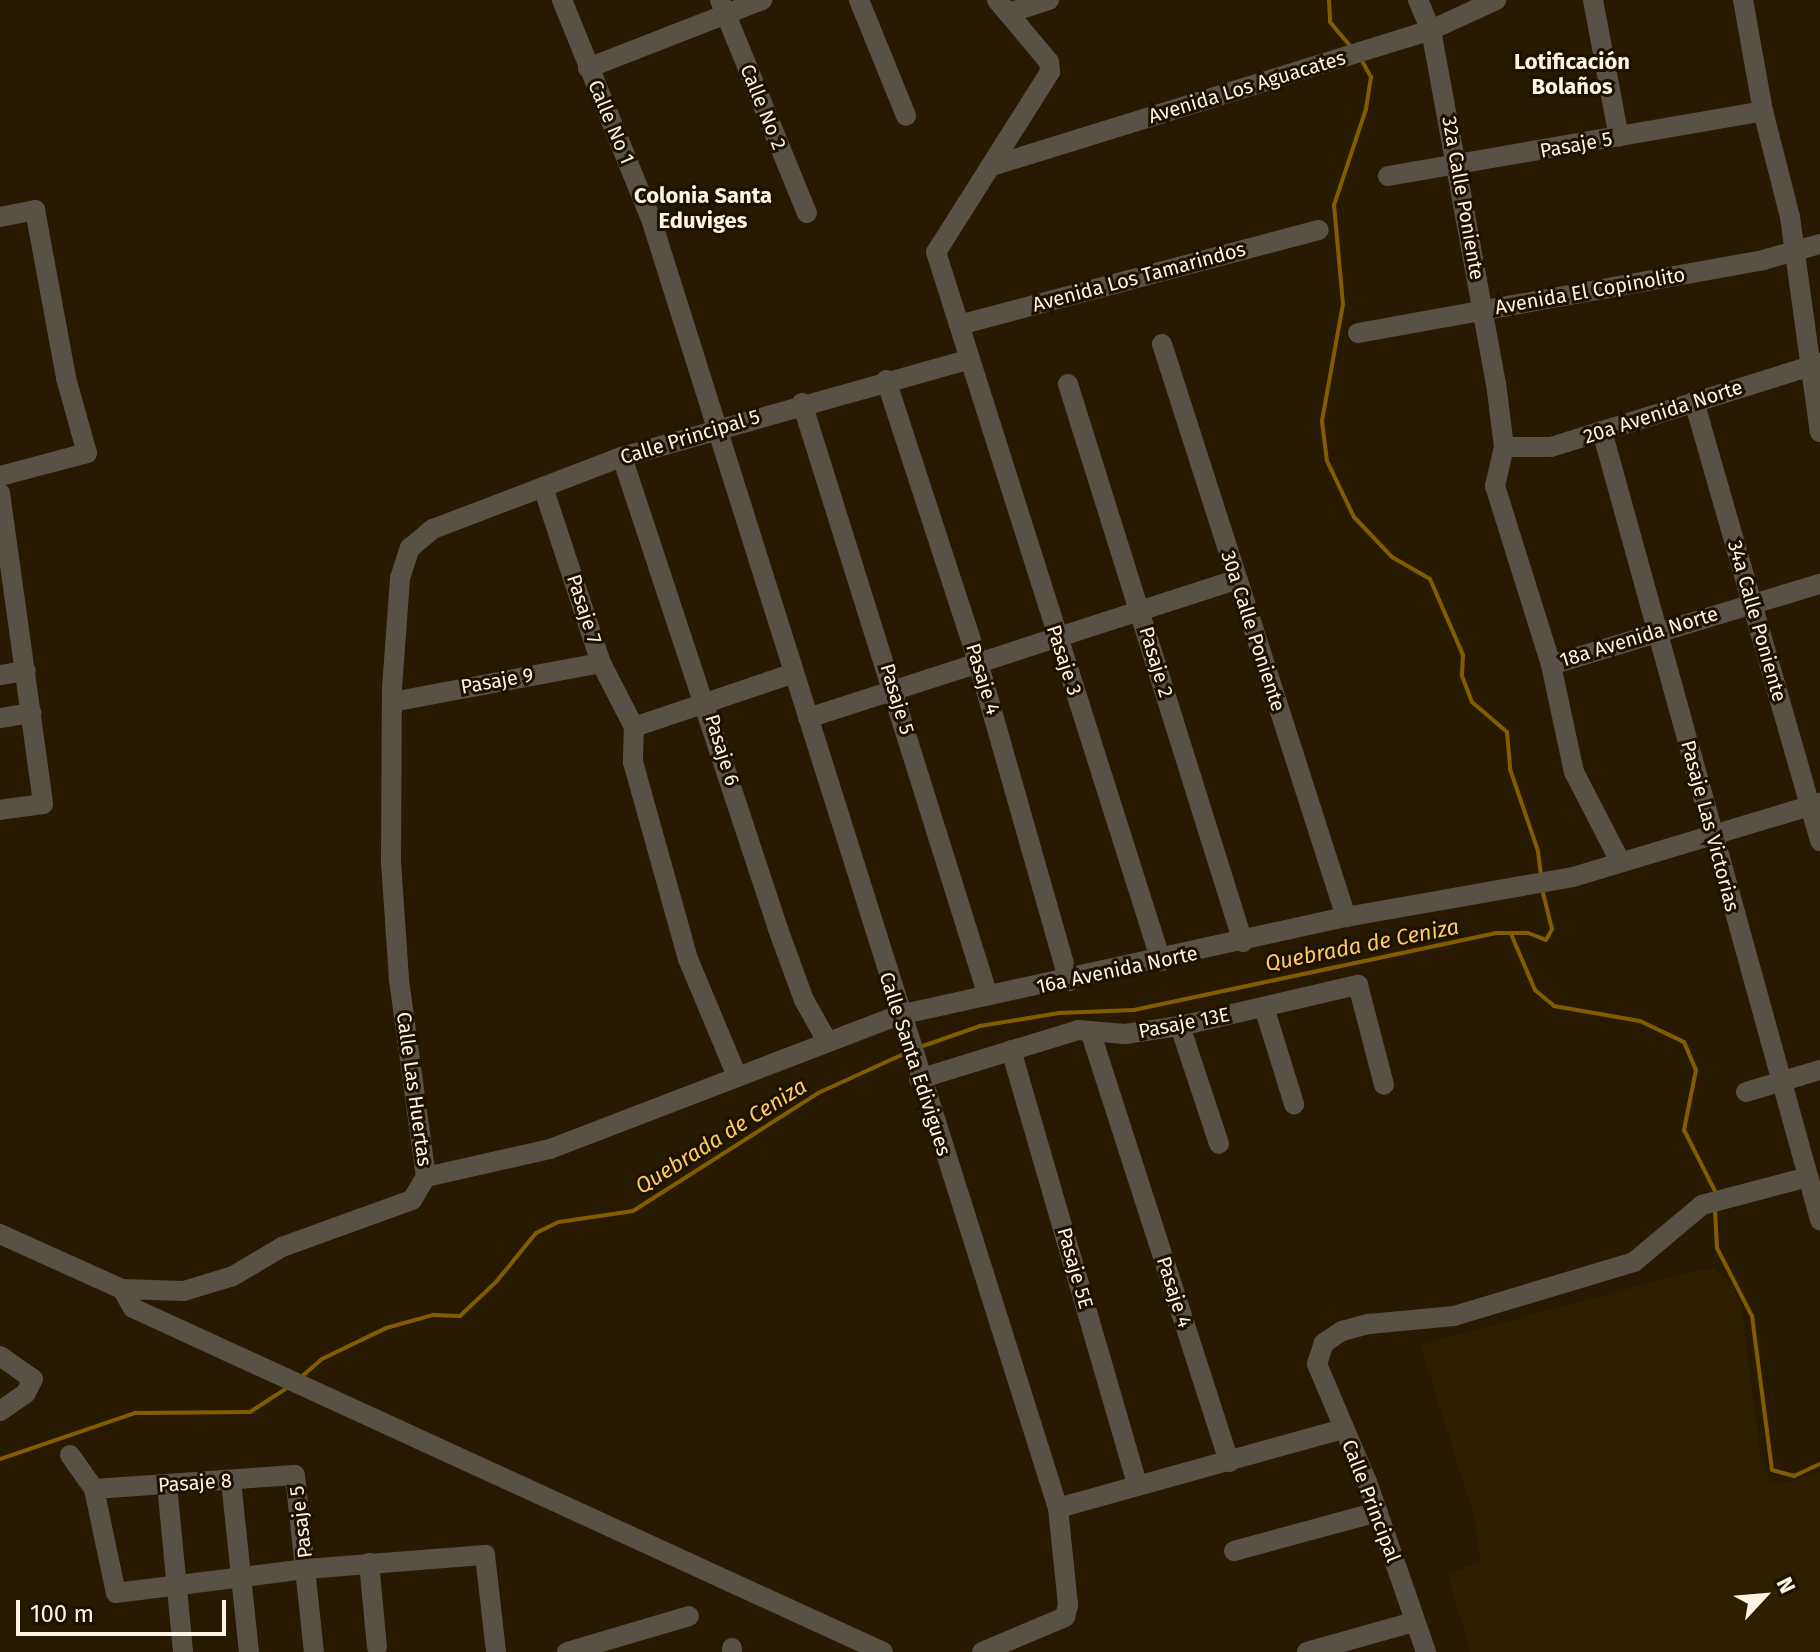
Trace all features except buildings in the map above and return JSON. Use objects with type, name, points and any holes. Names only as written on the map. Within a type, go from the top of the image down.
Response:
[{"type":"street","name":"Calle No 1","points":[[562,0],[651,219],[714,428]]},
{"type":"street","points":[[588,68],[722,7],[762,0]]},
{"type":"street","points":[[859,0],[906,116]]},
{"type":"street","points":[[1003,7],[1049,0]]},
{"type":"street","name":"32a Calle Poniente","points":[[1418,0],[1431,30],[1484,310],[1504,447]]},
{"type":"street","name":"Avenida Los Aguacates","points":[[995,165],[1431,30],[1496,0]]},
{"type":"street","points":[[1593,0],[1619,137]]},
{"type":"street","points":[[1743,0],[1763,111],[1784,184],[1813,354],[1820,432]]},
{"type":"street","name":"Calle No 2","points":[[722,7],[807,213]]},
{"type":"street","points":[[995,165],[1050,72],[1049,62],[1003,7]]},
{"type":"street","name":"Pasaje 5","points":[[1388,176],[1457,167],[1763,111]]},
{"type":"street","name":"Pasaje 3","points":[[995,165],[936,252],[1161,961]]},
{"type":"street","points":[[0,217],[35,210],[53,319],[87,453],[0,476]]},
{"type":"street","name":"Avenida Los Tamarindos","points":[[959,325],[1319,230]]},
{"type":"street","name":"Avenida El Copinolito","points":[[1358,333],[1763,260],[1793,249],[1820,244]]},
{"type":"street","name":"30a Calle Poniente","points":[[1162,344],[1346,917]]},
{"type":"street","name":"Calle Principal 5","points":[[419,536],[622,457],[802,403],[968,360]]},
{"type":"street","name":"20a Avenida Norte","points":[[1504,447],[1551,447],[1814,365]]},
{"type":"street","name":"Pasaje 4","points":[[886,380],[978,662],[1069,981]]},
{"type":"street","name":"Pasaje 2","points":[[1068,384],[1243,942]]},
{"type":"street","name":"34a Calle Poniente","points":[[1694,401],[1751,602],[1815,805],[1820,841]]},
{"type":"street","name":"Pasaje 5","points":[[802,403],[894,688],[988,996]]},
{"type":"street","name":"Calle Santa Edivigues","points":[[714,428],[1058,1508],[1068,1605],[1065,1617],[982,1652]]},
{"type":"street","name":"Pasaje Las Victorias","points":[[1602,431],[1820,1220]]},
{"type":"street","points":[[1504,447],[1495,486],[1551,665],[1574,772],[1620,861]]},
{"type":"street","name":"Pasaje 6","points":[[622,457],[707,702],[783,943],[804,1000],[827,1041]]},
{"type":"street","name":"Pasaje 7","points":[[543,487],[601,663],[634,727]]},
{"type":"street","points":[[0,493],[6,580],[26,671],[43,804],[0,810]]},
{"type":"street","name":"Calle Las Huertas","points":[[0,1234],[122,1289],[184,1291],[213,1284],[282,1247],[401,1207],[426,1177],[399,979],[391,863],[392,702],[400,578],[405,556],[419,536]]},
{"type":"street","points":[[808,718],[1236,580]]},
{"type":"street","name":"18a Avenida Norte","points":[[1551,665],[1751,602],[1820,584]]},
{"type":"street","name":"Pasaje 9","points":[[392,702],[601,663]]},
{"type":"street","points":[[0,675],[26,671]]},
{"type":"street","points":[[736,1074],[688,959],[633,762],[634,727],[794,673]]},
{"type":"street","points":[[0,718],[32,713]]},
{"type":"street","name":"16a Avenida Norte","points":[[426,1177],[550,1149],[736,1074],[899,1015],[1161,961],[1346,917],[1561,880],[1815,805]]},
{"type":"street","name":"Pasaje 13E","points":[[919,1079],[1011,1050],[1090,1031],[1125,1034],[1180,1026],[1358,985],[1384,1085]]},
{"type":"street","points":[[1264,1007],[1294,1104]]},
{"type":"street","points":[[1180,1026],[1219,1144]]},
{"type":"street","name":"Pasaje 4","points":[[1090,1031],[1229,1462]]},
{"type":"street","name":"Pasaje 5E","points":[[1011,1050],[1138,1486]]},
{"type":"street","points":[[1746,1092],[1820,1070]]},
{"type":"street","name":"Calle Principal","points":[[1426,1652],[1378,1512],[1317,1364],[1319,1351],[1342,1331],[1454,1316],[1634,1262],[1702,1205],[1808,1177]]},
{"type":"street","points":[[122,1289],[133,1308],[855,1646],[883,1652]]},
{"type":"street","points":[[0,1356],[33,1379],[26,1393],[0,1411]]},
{"type":"street","points":[[1058,1508],[1343,1429]]},
{"type":"street","points":[[70,1455],[94,1489],[116,1593],[306,1569],[485,1555],[496,1652]]},
{"type":"street","name":"Pasaje 5","points":[[295,1475],[306,1569]]},
{"type":"street","name":"Pasaje 8","points":[[94,1489],[295,1475]]},
{"type":"street","points":[[231,1481],[249,1652]]},
{"type":"street","points":[[167,1485],[183,1652]]},
{"type":"street","points":[[1234,1551],[1378,1512]]},
{"type":"street","points":[[369,1563],[377,1647]]},
{"type":"street","points":[[306,1569],[314,1652]]},
{"type":"street","points":[[567,1652],[689,1616]]},
{"type":"street","points":[[1307,1652],[1414,1622]]},
{"type":"shaded area","points":[[1701,1269],[1713,1269],[1729,1280],[1741,1304],[1762,1468],[1772,1481],[1783,1484],[1820,1472],[1820,1652],[1471,1652],[1447,1574],[1480,1562],[1475,1519],[1420,1345]]},
{"type":"waterway","points":[[1329,0],[1330,22],[1350,46]]},
{"type":"waterway","points":[[1361,59],[1371,77],[1366,109],[1334,205],[1343,304],[1322,421],[1327,461],[1354,517],[1392,557],[1430,579],[1463,655],[1462,676],[1472,702],[1507,732],[1510,769],[1538,851],[1541,876]]},
{"type":"waterway","name":"Quebrada de Ceniza","points":[[920,1047],[980,1026],[1059,1013],[1134,1010],[1495,933],[1528,933],[1546,940],[1552,929],[1542,889]]},
{"type":"waterway","points":[[1511,934],[1535,990],[1554,1006],[1640,1021],[1684,1042],[1696,1070],[1684,1130],[1716,1193]]},
{"type":"waterway","name":"Quebrada de Ceniza","points":[[300,1378],[322,1359],[386,1328],[433,1315],[460,1316],[496,1282],[536,1233],[559,1222],[633,1211],[818,1093],[908,1052]]},
{"type":"waterway","points":[[1715,1210],[1717,1248],[1752,1316],[1772,1470],[1794,1476],[1820,1464]]},
{"type":"waterway","name":"Quebrada de Ceniza","points":[[0,1459],[135,1413],[250,1412],[290,1386]]},
{"type":"district","name":"Lotificación Bolaños","points":[[1572,74]]},
{"type":"district","name":"Colonia Santa Eduviges","points":[[703,208]]}]
